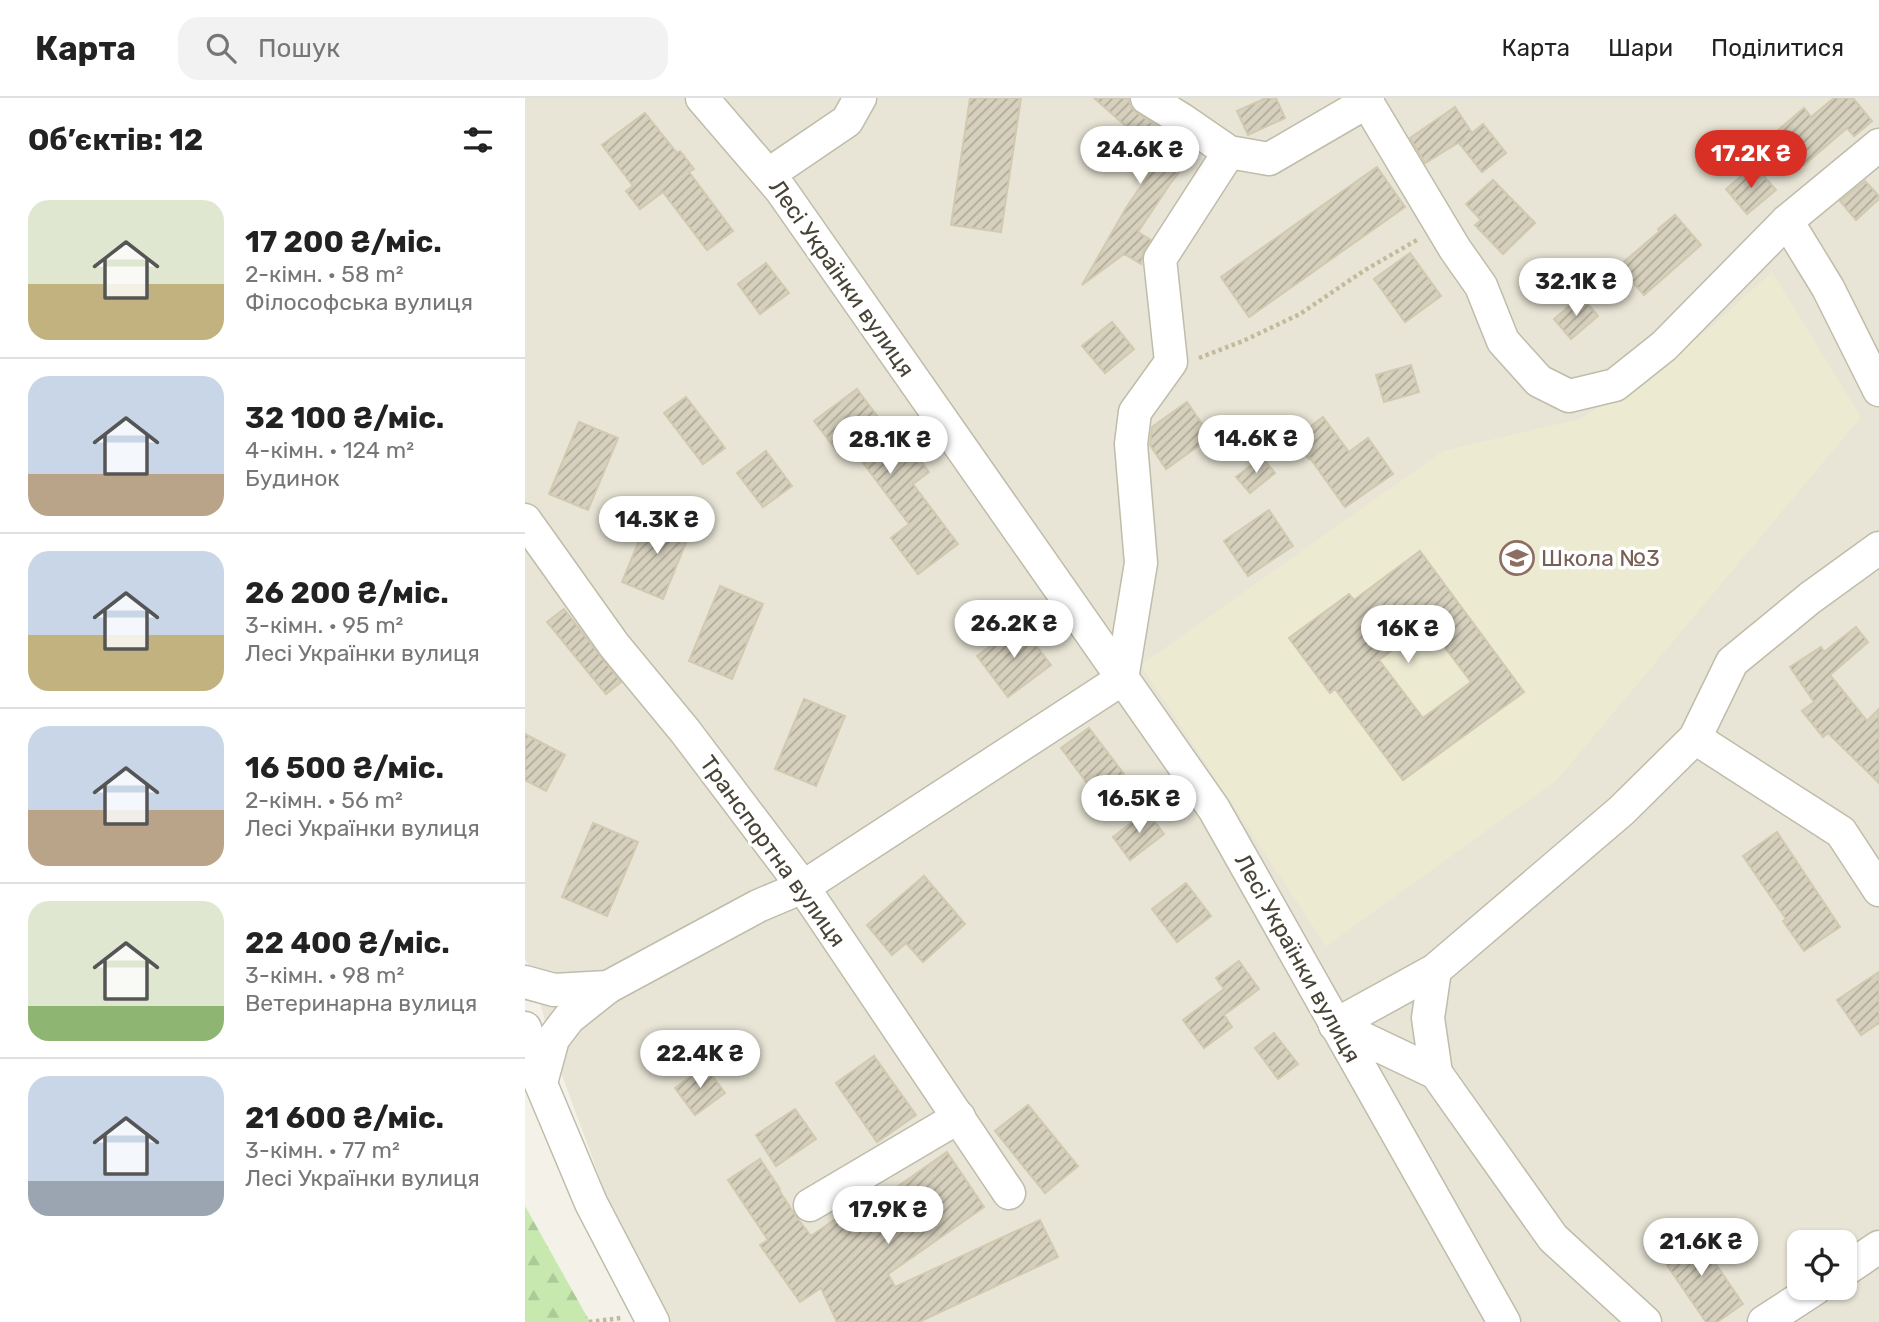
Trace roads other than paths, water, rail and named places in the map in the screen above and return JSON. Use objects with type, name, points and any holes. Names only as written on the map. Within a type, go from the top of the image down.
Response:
[{"type":"street","name":"Лесі Українки вулиця","points":[[702,98],[769,174],[1214,809],[1504,1322]]},
{"type":"street","points":[[769,174],[847,121],[860,98]]},
{"type":"street","points":[[1147,98],[1229,152],[1269,159],[1368,100],[1455,249],[1481,286],[1503,341],[1539,381],[1569,396],[1615,385],[1664,346],[1787,221],[1879,145]]},
{"type":"street","points":[[541,1084],[553,1040],[569,1018],[608,987],[758,906],[803,887],[1122,679],[1141,563],[1131,444],[1135,412],[1171,362],[1160,259],[1229,152]]},
{"type":"street","points":[[1787,221],[1828,288],[1879,390]]},
{"type":"street","name":"Транспортна вулиця","points":[[525,520],[614,645],[685,731],[803,887],[1009,1192]]},
{"type":"street","points":[[1335,1025],[1435,970],[1622,811],[1695,738],[1731,663],[1810,598],[1879,548]]},
{"type":"street","points":[[1695,738],[1841,832],[1879,890]]},
{"type":"street","points":[[1435,970],[1427,1018],[1436,1073],[1553,1238],[1645,1322]]},
{"type":"street","points":[[525,982],[554,990],[608,987]]},
{"type":"street","points":[[1335,1025],[1436,1073]]},
{"type":"street","points":[[525,1028],[541,1084],[591,1203],[653,1322]]},
{"type":"street","points":[[810,1205],[959,1117]]},
{"type":"street","points":[[1857,1262],[1879,1247]]},
{"type":"street","points":[[1764,1322],[1798,1300]]},
{"type":"place","name":"Школа №3","points":[[1517,558]]}]
